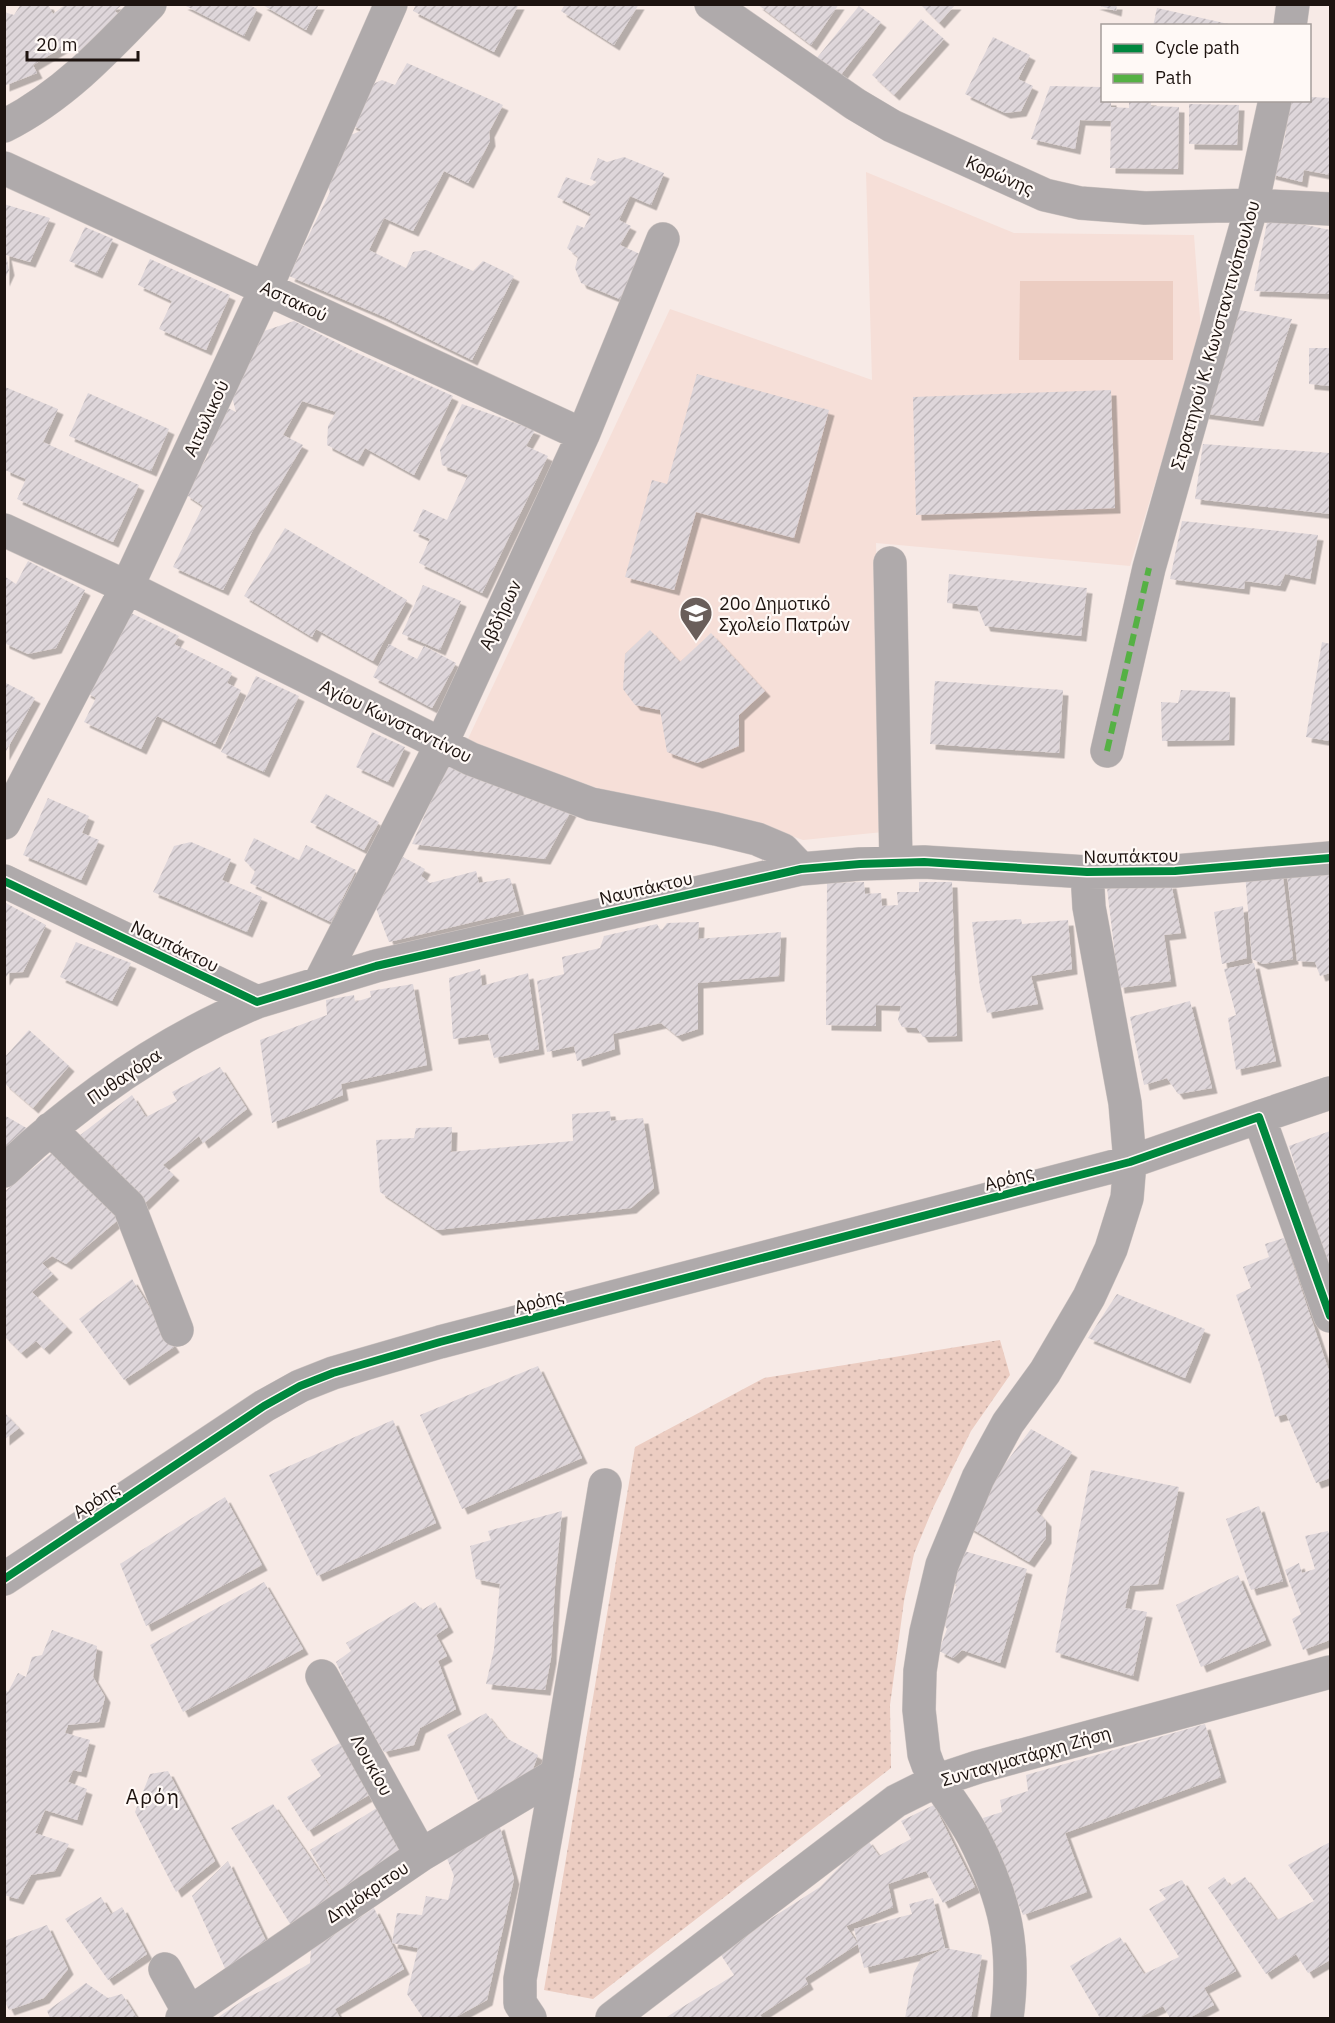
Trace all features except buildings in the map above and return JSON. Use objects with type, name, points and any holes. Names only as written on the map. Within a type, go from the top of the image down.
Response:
[{"type":"street","points":[[4,126],[38,106],[85,70],[150,4]]},
{"type":"street","name":"Αιτωλικού","points":[[4,823],[127,587],[266,288],[391,4]]},
{"type":"street","name":"Κορώνης","points":[[711,4],[855,104],[892,126],[1045,195],[1080,203],[1145,208],[1252,206],[1330,209]]},
{"type":"street","points":[[1290,24],[1293,4]]},
{"type":"street","name":"Στρατηγού Κ. Κωνσταντινόπουλου","points":[[1107,751],[1149,568],[1252,206],[1275,102]]},
{"type":"street","name":"Αστακού","points":[[4,168],[583,435]]},
{"type":"street","name":"Αβδήρων","points":[[320,982],[441,745],[583,435],[663,239]]},
{"type":"street","name":"Αγίου Κωνσταντίνου","points":[[4,530],[127,587],[471,759],[591,804],[757,839],[783,850],[801,869]]},
{"type":"street","points":[[890,563],[896,863]]},
{"type":"street","name":"Ναυπάκτου","points":[[4,881],[257,1002],[376,966],[801,869],[896,863],[944,863],[1087,872],[1175,871],[1330,858]]},
{"type":"street","points":[[1006,2019],[1010,1967],[1004,1909],[973,1836],[936,1781],[924,1754],[919,1690],[926,1632],[942,1565],[978,1478],[1008,1423],[1045,1372],[1089,1296],[1111,1249],[1127,1198],[1130,1162],[1125,1103],[1089,908],[1087,872]]},
{"type":"street","name":"Πυθαγόρα","points":[[4,1171],[50,1129],[85,1102],[160,1052],[219,1019],[257,1002]]},
{"type":"street","name":"Αρόης","points":[[4,1580],[264,1406],[300,1386],[333,1373],[509,1324],[1130,1162],[1330,1093]]},
{"type":"street","points":[[1259,1117],[1330,1316]]},
{"type":"street","points":[[50,1129],[129,1206],[177,1330]]},
{"type":"street","points":[[531,2019],[520,2003],[520,1978],[557,1774],[605,1485]]},
{"type":"street","name":"Συνταγματάρχη Ζήση","points":[[612,2019],[861,1826],[911,1792],[978,1767],[1330,1672]]},
{"type":"street","name":"Λουκίου","points":[[322,1676],[421,1855]]},
{"type":"street","name":"Δημόκριτου","points":[[188,2017],[421,1855],[557,1774]]},
{"type":"street","points":[[165,1969],[188,2017]]},
{"type":"shaded area","points":[[866,172],[1014,233],[1194,235],[1201,332],[1130,566],[876,543],[883,832],[803,840],[738,818],[605,791],[467,741],[670,309],[872,380]]},
{"type":"shaded area","points":[[1020,281],[1173,281],[1173,360],[1019,360]]},
{"type":"shaded area","points":[[1000,1340],[1010,1375],[971,1431],[933,1508],[914,1554],[904,1601],[890,1705],[891,1768],[593,1999],[544,1990],[635,1447],[764,1378]]},
{"type":"marked path","points":[[1107,751],[1149,568]]},
{"type":"cycle path","points":[[4,881],[257,1002],[376,966],[801,869],[924,862],[1087,872],[1175,871],[1330,858]]},
{"type":"cycle path","points":[[4,1579],[264,1406],[300,1386],[333,1373],[440,1342],[1130,1162],[1259,1117],[1330,1316]]},
{"type":"place","name":"20ο Δημοτικό Σχολείο Πατρών","points":[[696,642]]},
{"type":"district","name":"Αρόη","points":[[153,1796]]}]
